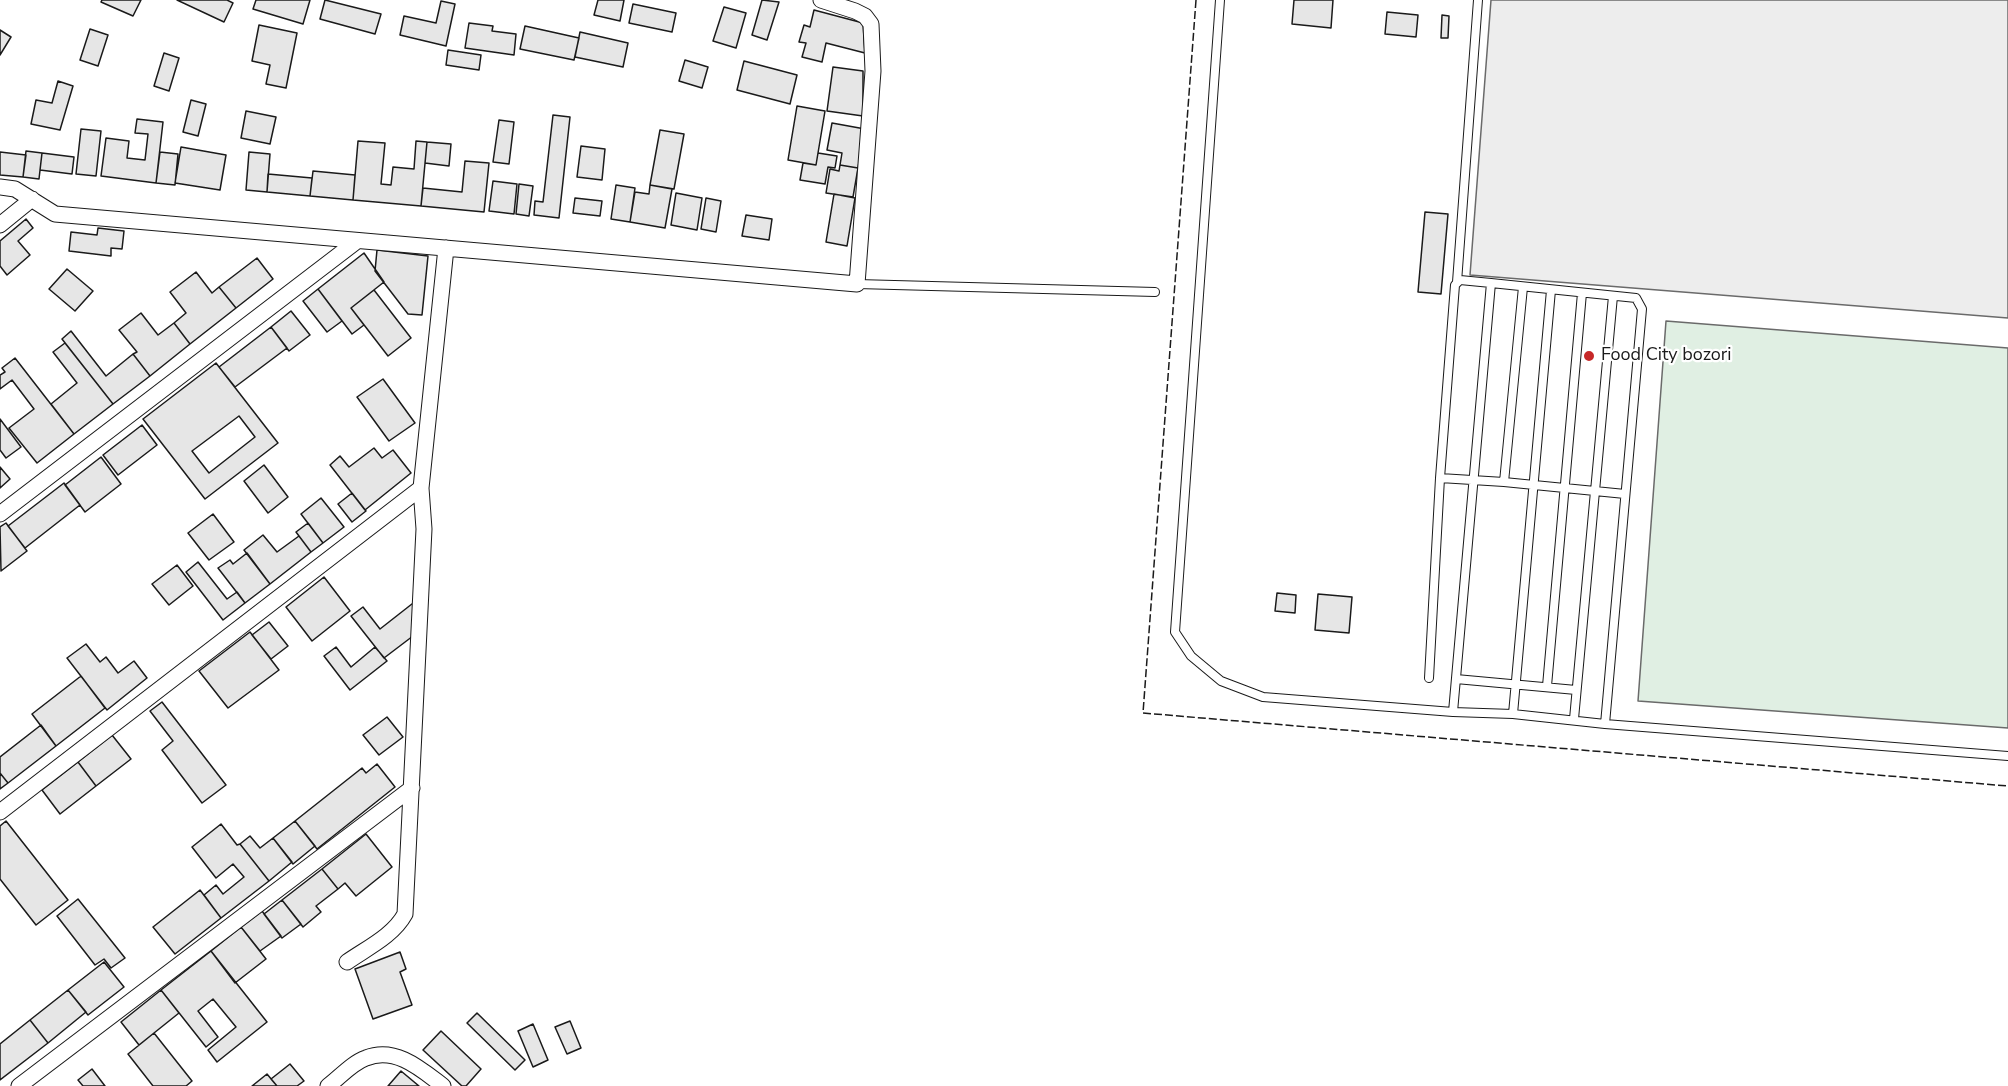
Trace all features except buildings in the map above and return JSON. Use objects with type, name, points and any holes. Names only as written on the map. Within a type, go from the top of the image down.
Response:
[{"type":"street","points":[[0,187],[15,189],[55,214],[857,284],[873,71],[871,24],[865,16],[821,0]]},
{"type":"street","points":[[0,225],[32,199]]},
{"type":"street","points":[[0,514],[357,241]]},
{"type":"street","points":[[347,962],[390,933],[400,924],[405,914],[424,529],[421,488],[446,248]]},
{"type":"street","points":[[0,812],[421,488]]},
{"type":"street","points":[[19,1086],[412,788]]},
{"type":"street","points":[[328,1086],[359,1062],[368,1057],[379,1056],[405,1059],[443,1086]]},
{"type":"lane","points":[[1220,0],[1175,632],[1191,656],[1221,681],[1263,697],[1453,712],[1512,714],[1605,724],[2008,756]]},
{"type":"lane","points":[[1429,678],[1440,478],[1478,0]]},
{"type":"lane","points":[[1457,282],[1460,280],[1636,298],[1642,309],[1605,724]]},
{"type":"lane","points":[[1453,712],[1491,283]]},
{"type":"lane","points":[[857,284],[1155,292]]},
{"type":"lane","points":[[1504,482],[1523,288]]},
{"type":"lane","points":[[1512,714],[1551,290]]},
{"type":"lane","points":[[1547,686],[1582,293]]},
{"type":"lane","points":[[1574,719],[1613,296]]},
{"type":"lane","points":[[1440,478],[1625,494]]},
{"type":"lane","points":[[1456,679],[1576,690]]},
{"type":"green space","points":[[1666,321],[2008,348],[2008,728],[1638,701]]},
{"type":"shaded area","points":[[1491,0],[2008,0],[2008,318],[1470,275]]},
{"type":"fence","points":[[1196,0],[1143,713],[2008,786]]},
{"type":"place","name":"Food City bozori","points":[[1589,356]]}]
